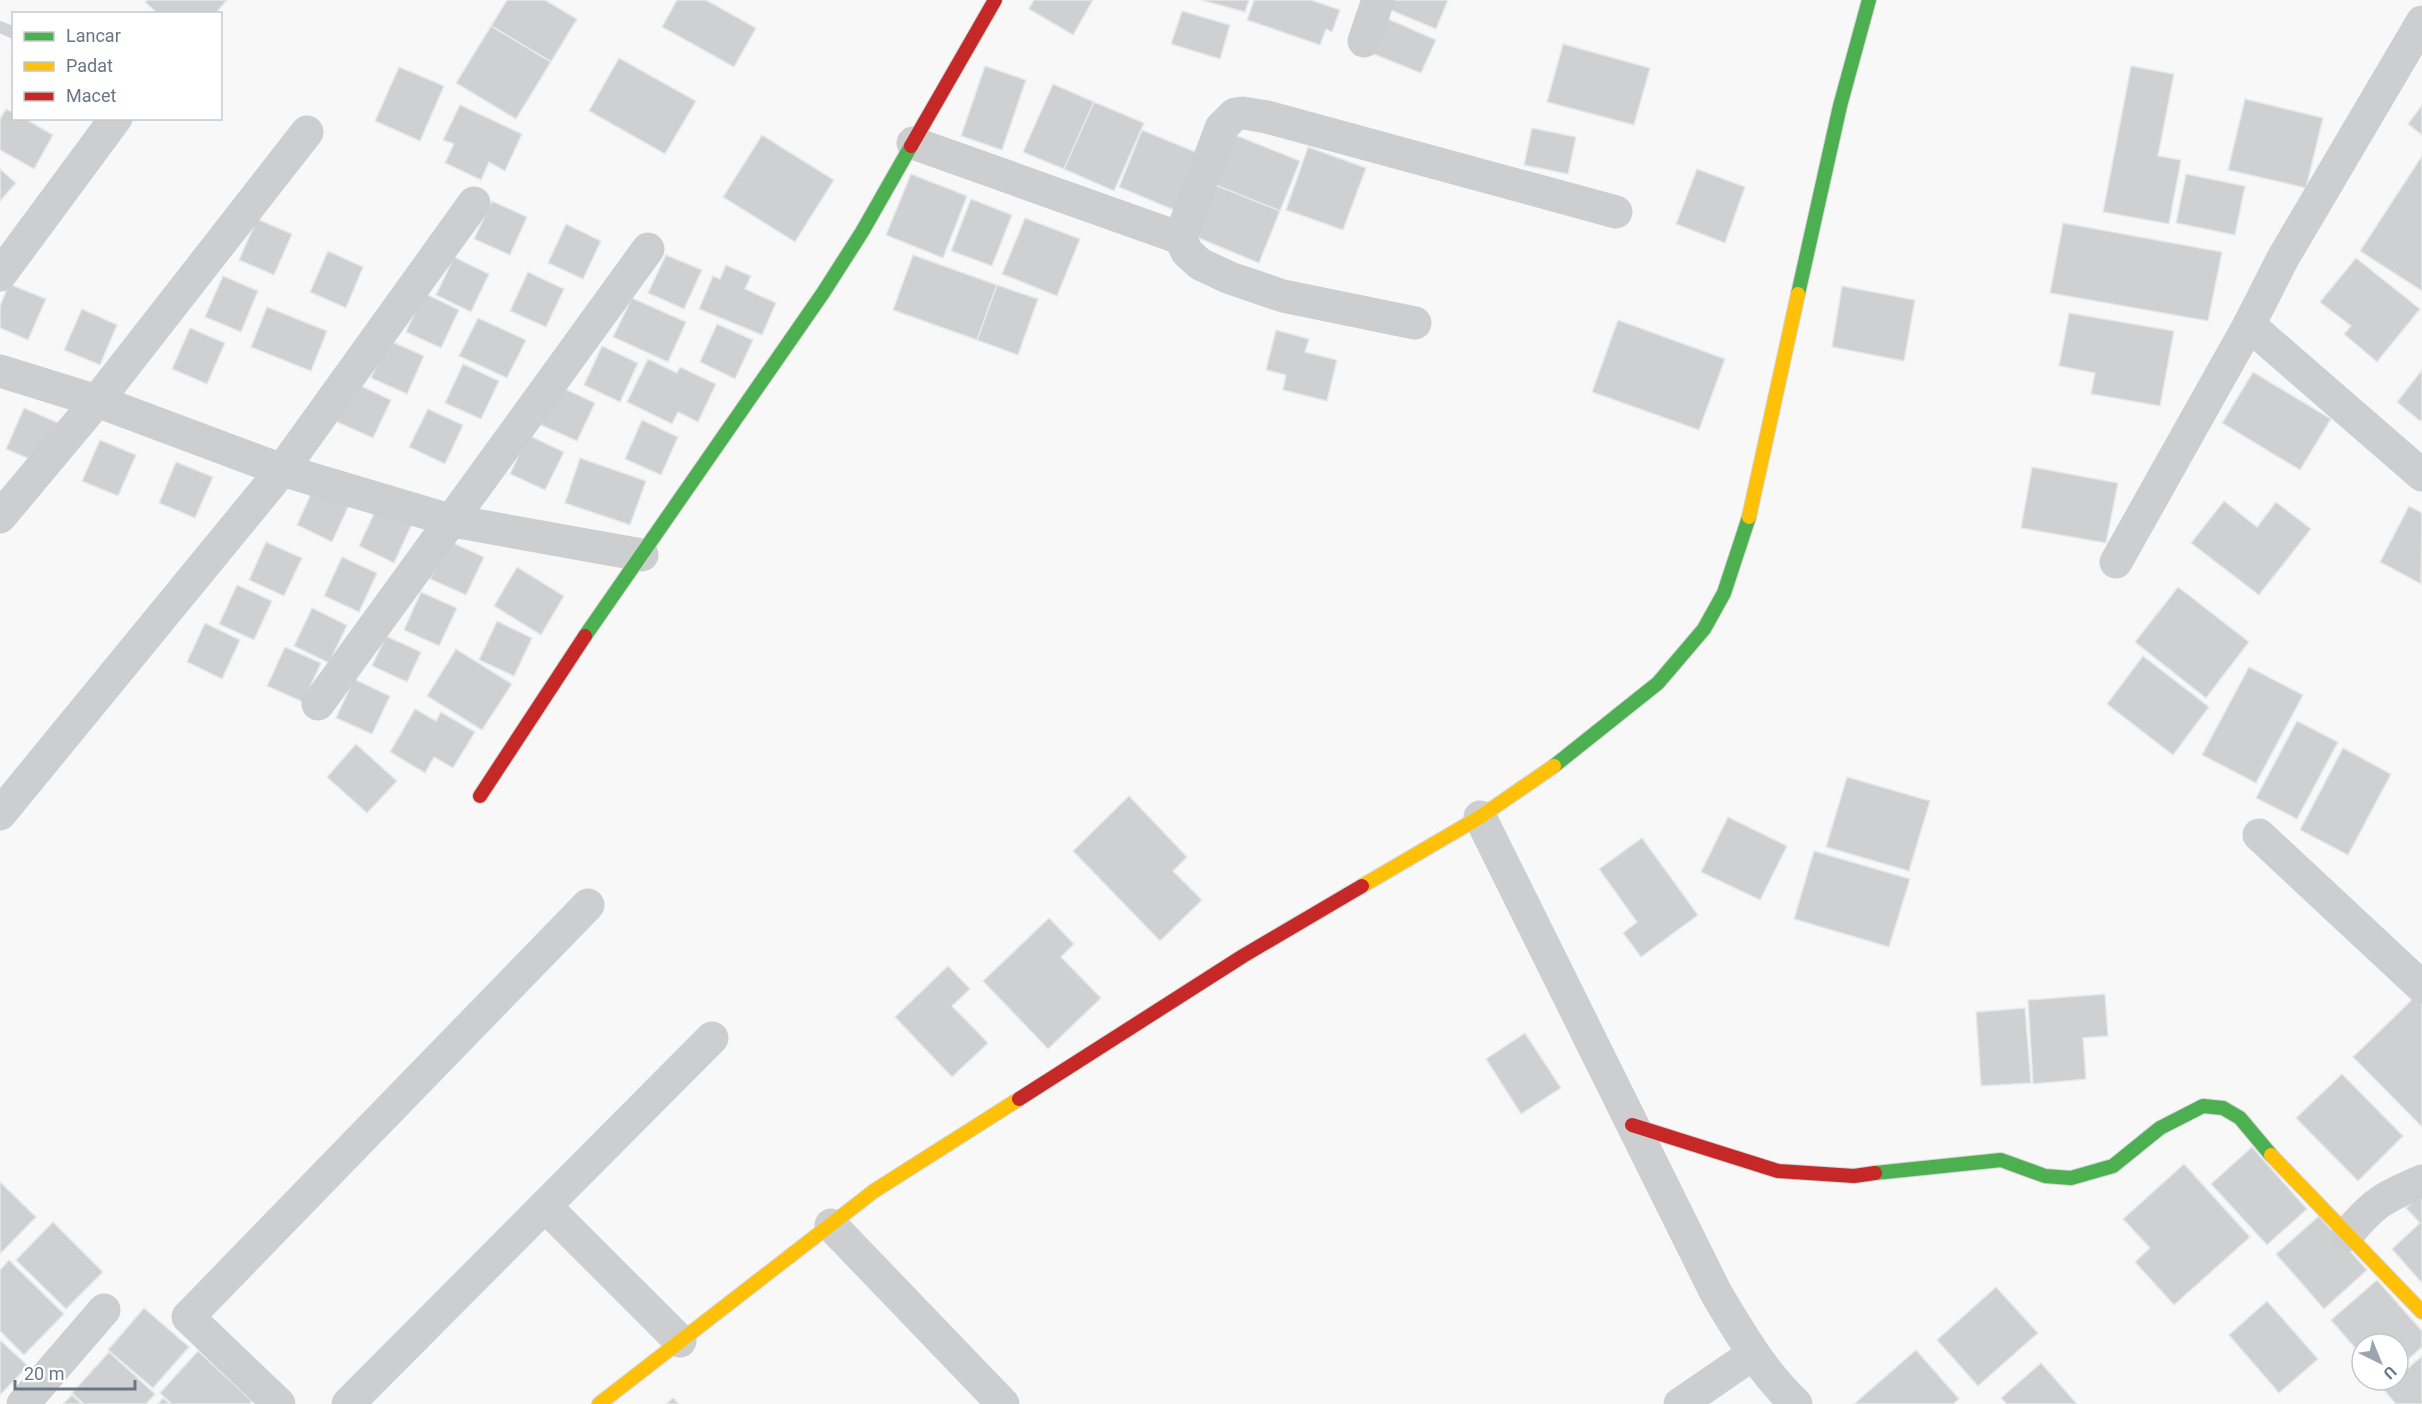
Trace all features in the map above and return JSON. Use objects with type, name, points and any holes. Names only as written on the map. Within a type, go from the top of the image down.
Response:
[{"type":"street","points":[[480,796],[567,662],[824,293],[862,232],[995,0]]},
{"type":"street","points":[[1364,40],[1378,0]]},
{"type":"street","points":[[599,1404],[874,1191],[1243,956],[1480,817],[1566,758],[1658,683],[1704,629],[1724,593],[1746,530],[1840,106],[1869,0]]},
{"type":"street","points":[[2116,562],[2249,325],[2283,258],[2422,22]]},
{"type":"street","points":[[1180,238],[1221,128],[1235,114],[1243,112],[1616,212]]},
{"type":"street","points":[[0,275],[115,120]]},
{"type":"street","points":[[0,517],[97,402],[307,132]]},
{"type":"street","points":[[913,143],[1180,238],[1187,252],[1200,264],[1230,278],[1282,296],[1415,323]]},
{"type":"street","points":[[0,814],[282,470],[474,203]]},
{"type":"street","points":[[318,704],[453,521],[648,249]]},
{"type":"street","points":[[2249,325],[2422,475]]},
{"type":"street","points":[[0,370],[97,402],[282,470],[453,521],[642,555]]},
{"type":"street","points":[[1480,817],[1716,1293],[1753,1354],[1796,1404]]},
{"type":"street","points":[[2259,835],[2422,987]]},
{"type":"street","points":[[279,1404],[188,1317],[588,905]]},
{"type":"street","points":[[348,1404],[712,1038]]},
{"type":"street","points":[[1632,1125],[1778,1171],[1854,1176],[2001,1160],[2045,1176],[2071,1178],[2113,1166],[2160,1128],[2181,1116],[2203,1106],[2223,1108],[2240,1118],[2422,1312]]},
{"type":"street","points":[[2348,1235],[2365,1214],[2387,1196],[2422,1181]]},
{"type":"street","points":[[545,1206],[680,1341]]},
{"type":"street","points":[[831,1225],[1003,1404]]},
{"type":"street","points":[[23,1404],[104,1310]]},
{"type":"street","points":[[1680,1404],[1753,1354]]},
{"type":"building","points":[[147,0],[227,0],[217,12],[156,12],[145,2]]},
{"type":"building","points":[[507,0],[545,0],[577,19],[551,62],[491,26]]},
{"type":"building","points":[[677,0],[706,0],[756,28],[734,67],[662,27]]},
{"type":"building","points":[[1034,0],[1093,0],[1073,35],[1029,9]]},
{"type":"building","points":[[1201,0],[1249,0],[1245,12]]},
{"type":"building","points":[[1254,0],[1311,0],[1340,10],[1332,32],[1326,29],[1320,45],[1247,20]]},
{"type":"building","points":[[1392,0],[1448,0],[1436,29],[1388,9]]},
{"type":"building","points":[[1182,11],[1230,25],[1220,59],[1171,44]]},
{"type":"building","points":[[1386,18],[1436,40],[1421,73],[1371,53]]},
{"type":"building","points":[[491,26],[551,62],[516,119],[456,83]]},
{"type":"building","points":[[1563,44],[1650,68],[1634,125],[1547,102]]},
{"type":"building","points":[[619,58],[696,101],[665,154],[589,111]]},
{"type":"building","points":[[985,66],[1026,80],[1002,150],[961,136]]},
{"type":"building","points":[[2131,66],[2174,74],[2158,156],[2181,160],[2169,224],[2103,212]]},
{"type":"building","points":[[399,67],[444,86],[420,141],[375,121]]},
{"type":"building","points":[[1053,84],[1094,102],[1064,169],[1023,152]]},
{"type":"building","points":[[2245,99],[2323,118],[2306,188],[2228,170]]},
{"type":"building","points":[[1094,102],[1144,123],[1114,191],[1064,169]]},
{"type":"building","points":[[460,105],[522,134],[505,171],[489,162],[481,180],[445,163],[454,144],[443,140]]},
{"type":"building","points":[[2422,105],[2422,135],[2408,124]]},
{"type":"building","points":[[6,109],[12,112],[12,120],[27,120],[53,135],[34,169],[0,150],[0,119]]},
{"type":"building","points":[[1532,128],[1576,137],[1568,174],[1524,165]]},
{"type":"building","points":[[1142,130],[1198,153],[1174,210],[1119,187]]},
{"type":"building","points":[[762,135],[834,180],[795,242],[723,197]]},
{"type":"building","points":[[1235,135],[1300,161],[1280,211],[1215,185]]},
{"type":"building","points":[[1308,147],[1366,168],[1343,230],[1286,210]]},
{"type":"building","points":[[2422,156],[2422,291],[2360,251]]},
{"type":"building","points":[[0,169],[16,183],[0,201]]},
{"type":"building","points":[[1697,169],[1745,187],[1725,243],[1676,224]]},
{"type":"building","points":[[911,174],[967,196],[943,258],[886,235]]},
{"type":"building","points":[[2186,174],[2245,186],[2235,235],[2176,223]]},
{"type":"building","points":[[1215,185],[1280,211],[1259,263],[1194,236]]},
{"type":"building","points":[[971,199],[1012,215],[992,266],[951,251]]},
{"type":"building","points":[[492,201],[527,217],[510,255],[474,239]]},
{"type":"building","points":[[1025,218],[1080,239],[1057,296],[1002,274]]},
{"type":"building","points":[[257,219],[292,234],[274,275],[239,260]]},
{"type":"building","points":[[2063,223],[2222,252],[2208,321],[2050,293]]},
{"type":"building","points":[[566,224],[601,241],[583,279],[548,263]]},
{"type":"building","points":[[328,251],[363,267],[346,308],[310,292]]},
{"type":"building","points":[[666,255],[702,270],[684,309],[648,293]]},
{"type":"building","points":[[913,255],[997,285],[977,340],[893,310]]},
{"type":"building","points":[[454,257],[489,274],[471,312],[436,295]]},
{"type":"building","points":[[2356,258],[2420,309],[2377,362],[2344,334],[2351,326],[2320,302]]},
{"type":"building","points":[[726,265],[751,276],[745,289],[776,303],[762,335],[699,309],[713,276],[720,279]]},
{"type":"building","points":[[528,272],[564,289],[546,327],[510,311]]},
{"type":"building","points":[[223,276],[258,291],[241,332],[205,317]]},
{"type":"building","points":[[9,284],[46,299],[28,340],[0,328],[0,306]]},
{"type":"building","points":[[997,285],[1038,299],[1018,355],[977,340]]},
{"type":"building","points":[[1842,286],[1915,300],[1904,361],[1832,347]]},
{"type":"building","points":[[424,293],[459,310],[441,348],[406,332]]},
{"type":"building","points":[[632,298],[686,322],[668,362],[613,337]]},
{"type":"building","points":[[267,307],[327,331],[311,371],[251,347]]},
{"type":"building","points":[[82,309],[117,325],[100,365],[64,350]]},
{"type":"building","points":[[2069,313],[2174,331],[2160,406],[2091,394],[2095,373],[2059,366]]},
{"type":"building","points":[[478,318],[526,340],[507,378],[459,356]]},
{"type":"building","points":[[1618,320],[1725,359],[1699,430],[1592,392]]},
{"type":"building","points":[[717,324],[753,340],[735,379],[700,362]]},
{"type":"building","points":[[190,328],[225,343],[207,384],[172,369]]},
{"type":"building","points":[[1276,330],[1309,339],[1305,352],[1337,360],[1327,401],[1283,390],[1286,375],[1266,370]]},
{"type":"building","points":[[388,340],[424,356],[407,394],[371,378]]},
{"type":"building","points":[[602,346],[638,363],[620,402],[584,385]]},
{"type":"building","points":[[648,359],[677,373],[680,367],[716,384],[698,422],[678,412],[672,424],[627,402]]},
{"type":"building","points":[[463,364],[499,381],[481,419],[445,403]]},
{"type":"building","points":[[2422,370],[2422,419],[2420,421],[2397,402]]},
{"type":"building","points":[[2253,372],[2331,419],[2300,470],[2222,423]]},
{"type":"building","points":[[355,383],[391,400],[373,438],[337,422]]},
{"type":"building","points":[[559,386],[595,403],[577,441],[541,425]]},
{"type":"building","points":[[24,408],[63,425],[46,466],[6,449]]},
{"type":"building","points":[[428,409],[463,425],[445,464],[409,447]]},
{"type":"building","points":[[642,420],[678,437],[661,475],[625,459]]},
{"type":"building","points":[[528,435],[564,452],[545,490],[510,474]]},
{"type":"building","points":[[100,440],[136,455],[118,496],[82,481]]},
{"type":"building","points":[[580,458],[646,481],[630,525],[565,503]]},
{"type":"building","points":[[176,462],[213,477],[195,518],[159,503]]},
{"type":"building","points":[[2032,467],[2118,483],[2106,543],[2021,528]]},
{"type":"building","points":[[314,487],[350,503],[332,542],[297,525]]},
{"type":"building","points":[[2224,501],[2257,527],[2276,502],[2311,529],[2259,595],[2191,543]]},
{"type":"building","points":[[2409,506],[2422,513],[2421,584],[2380,562]]},
{"type":"building","points":[[377,507],[412,524],[394,563],[359,546]]},
{"type":"building","points":[[449,541],[484,557],[466,595],[430,579]]},
{"type":"building","points":[[266,542],[302,558],[284,596],[249,580]]},
{"type":"building","points":[[342,557],[377,573],[359,612],[324,596]]},
{"type":"building","points":[[517,567],[564,596],[541,635],[494,606]]},
{"type":"building","points":[[237,585],[272,601],[254,640],[219,624]]},
{"type":"building","points":[[2178,587],[2249,642],[2206,698],[2135,642]]},
{"type":"building","points":[[421,592],[457,608],[439,646],[404,630]]},
{"type":"building","points":[[312,608],[347,625],[329,663],[294,646]]},
{"type":"building","points":[[497,621],[532,638],[514,676],[479,660]]},
{"type":"building","points":[[205,623],[240,640],[222,679],[187,662]]},
{"type":"building","points":[[386,636],[421,652],[407,682],[372,666]]},
{"type":"building","points":[[285,647],[321,663],[303,702],[267,686]]},
{"type":"building","points":[[456,649],[512,684],[482,730],[427,696]]},
{"type":"building","points":[[2143,656],[2209,707],[2173,755],[2107,704]]},
{"type":"building","points":[[2249,667],[2303,695],[2256,783],[2202,755]]},
{"type":"building","points":[[354,679],[390,696],[372,734],[336,718]]},
{"type":"building","points":[[415,709],[436,721],[441,712],[475,732],[453,768],[434,757],[425,773],[390,752]]},
{"type":"building","points":[[2297,721],[2338,742],[2297,819],[2256,798]]},
{"type":"building","points":[[356,744],[397,781],[367,813],[327,777]]},
{"type":"building","points":[[2343,748],[2391,774],[2348,855],[2300,830]]},
{"type":"building","points":[[1847,777],[1930,801],[1909,871],[1826,847]]},
{"type":"building","points":[[1129,796],[1187,857],[1173,871],[1202,900],[1160,941],[1073,851]]},
{"type":"building","points":[[1728,817],[1787,846],[1760,900],[1701,872]]},
{"type":"building","points":[[1642,838],[1698,915],[1641,957],[1623,933],[1637,922],[1599,869]]},
{"type":"building","points":[[1814,851],[1910,879],[1889,947],[1794,919]]},
{"type":"building","points":[[1049,918],[1074,944],[1061,957],[1101,998],[1048,1049],[983,981]]},
{"type":"building","points":[[948,966],[970,989],[952,1006],[988,1043],[952,1077],[895,1017]]},
{"type":"building","points":[[2422,990],[2422,1127],[2353,1057]]},
{"type":"building","points":[[2105,994],[2108,1036],[2083,1038],[2086,1079],[2033,1084],[2028,1000]]},
{"type":"building","points":[[2025,1008],[2031,1083],[1981,1086],[1976,1012]]},
{"type":"building","points":[[1525,1033],[1561,1088],[1521,1114],[1486,1059]]},
{"type":"building","points":[[2342,1074],[2403,1136],[2358,1181],[2296,1118]]},
{"type":"building","points":[[2252,1147],[2307,1209],[2267,1245],[2211,1184]]},
{"type":"building","points":[[2184,1164],[2250,1237],[2174,1305],[2135,1262],[2150,1248],[2123,1219]]},
{"type":"building","points":[[0,1182],[36,1217],[1,1253],[0,1252]]},
{"type":"building","points":[[2422,1194],[2421,1282],[2392,1249],[2420,1223],[2406,1208]]},
{"type":"building","points":[[2319,1216],[2367,1270],[2324,1309],[2276,1254]]},
{"type":"building","points":[[53,1222],[103,1272],[66,1309],[16,1260]]},
{"type":"building","points":[[9,1260],[64,1314],[24,1355],[0,1331],[0,1270]]},
{"type":"building","points":[[2377,1280],[2422,1331],[2422,1347],[2410,1358],[2410,1332],[2350,1332],[2350,1342],[2331,1320]]},
{"type":"building","points":[[1996,1287],[2038,1333],[1978,1386],[1937,1340]]},
{"type":"building","points":[[2267,1301],[2318,1359],[2279,1393],[2229,1335]]},
{"type":"building","points":[[144,1308],[189,1347],[153,1388],[108,1350]]},
{"type":"building","points":[[0,1340],[28,1366],[0,1395]]},
{"type":"building","points":[[1916,1350],[1959,1399],[1953,1404],[1854,1404]]},
{"type":"building","points":[[198,1351],[252,1401],[250,1404],[172,1404],[160,1393]]},
{"type":"building","points":[[109,1352],[155,1394],[146,1404],[84,1404],[72,1393]]},
{"type":"building","points":[[2422,1356],[2422,1404],[2396,1404],[2386,1392],[2410,1392],[2410,1366]]},
{"type":"building","points":[[2041,1363],[2077,1404],[2007,1404],[2001,1398]]},
{"type":"building","points":[[72,1395],[82,1404],[63,1404]]},
{"type":"building","points":[[163,1398],[170,1404],[158,1404]]},
{"type":"building","points":[[673,1398],[679,1404],[666,1404]]},
{"type":"waterway","points":[[0,27],[12,32]]},
{"type":"traffic: fast","points":[[1798,294],[1840,106],[1869,0]]},
{"type":"traffic: fast","points":[[585,636],[823,293],[862,232],[911,146]]},
{"type":"traffic: fast","points":[[1554,766],[1658,683],[1704,629],[1724,593],[1749,517]]},
{"type":"traffic: fast","points":[[1875,1173],[2001,1160],[2045,1176],[2071,1178],[2113,1166],[2160,1128],[2203,1106],[2223,1108],[2240,1118],[2271,1155]]},
{"type":"traffic: slow","points":[[1749,517],[1798,294]]},
{"type":"traffic: slow","points":[[1362,886],[1480,817],[1554,766]]},
{"type":"traffic: slow","points":[[599,1404],[874,1191],[1019,1099]]},
{"type":"traffic: slow","points":[[2271,1155],[2422,1312]]},
{"type":"traffic: jam","points":[[911,146],[995,0]]},
{"type":"traffic: jam","points":[[480,796],[585,636]]},
{"type":"traffic: jam","points":[[1019,1099],[1243,956],[1362,886]]},
{"type":"traffic: jam","points":[[1632,1125],[1778,1171],[1854,1176],[1875,1173]]}]
